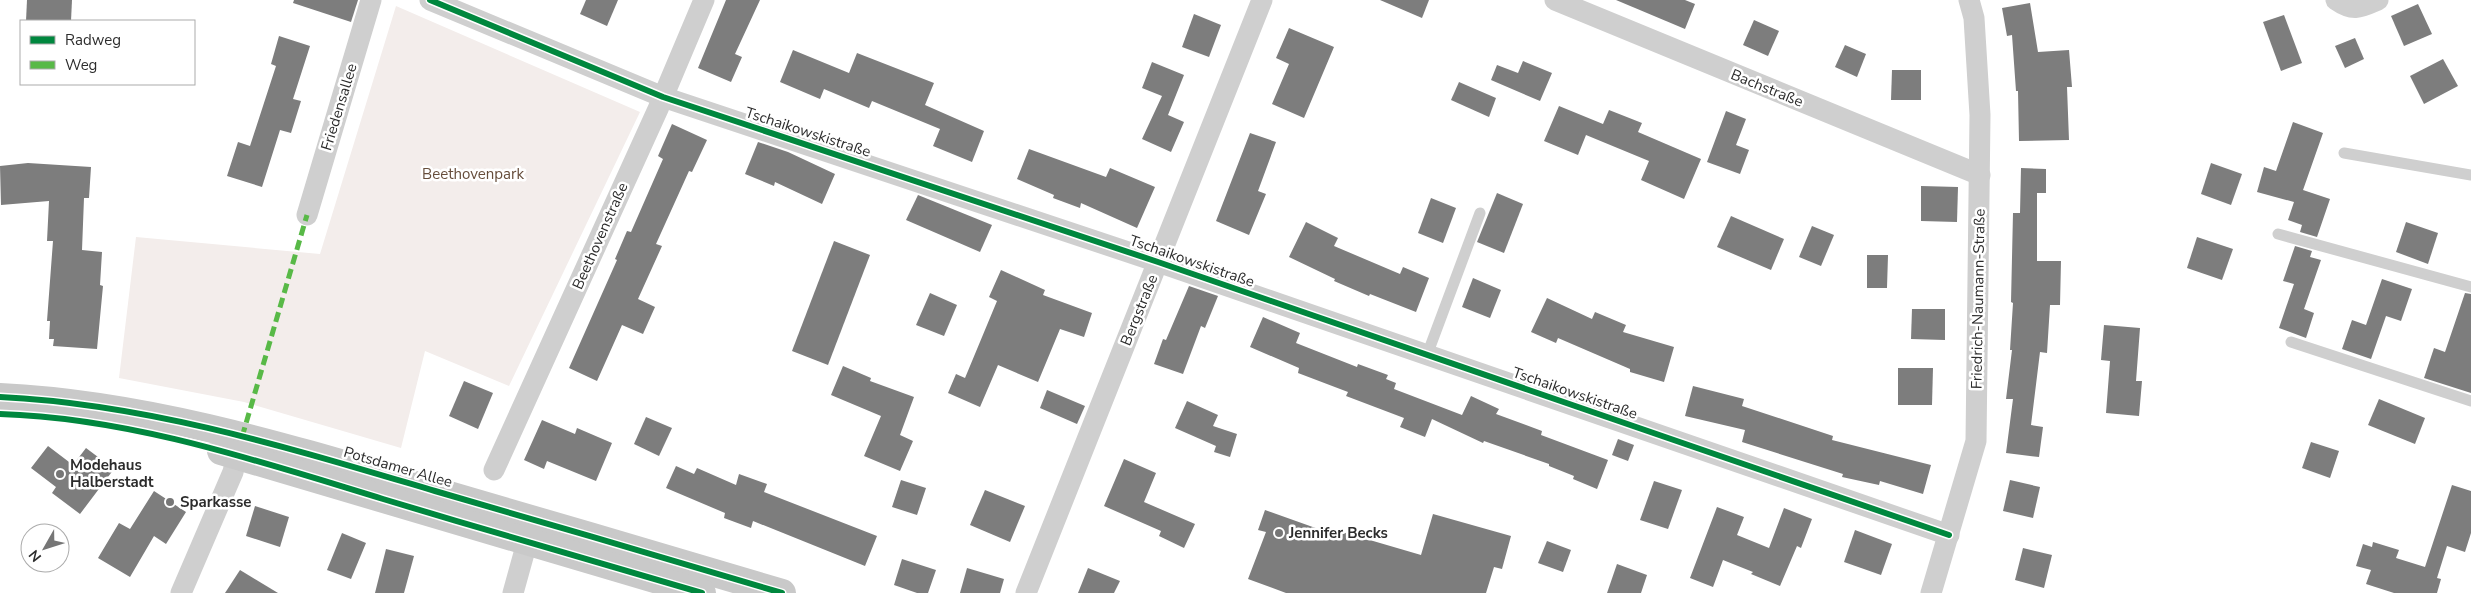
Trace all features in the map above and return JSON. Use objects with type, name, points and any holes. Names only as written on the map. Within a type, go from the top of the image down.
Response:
[{"type":"street","name":"Friedensallee","points":[[307,215],[371,0]]},
{"type":"street","name":"Tschaikowskistraße","points":[[430,0],[663,97],[1158,262],[1949,535]]},
{"type":"street","name":"Beethovenstraße","points":[[494,470],[663,97],[704,0]]},
{"type":"street","name":"Bergstraße","points":[[1026,593],[1262,0]]},
{"type":"street","name":"Bachstraße","points":[[1555,0],[1980,175]]},
{"type":"street","name":"Friedrich-Naumann-Straße","points":[[1931,593],[1976,442],[1980,115],[1974,18],[1969,0]]},
{"type":"street","points":[[2336,0],[2346,7],[2360,8],[2378,0]]},
{"type":"street","points":[[0,397],[44,399],[112,409],[530,531],[782,593]]},
{"type":"street","points":[[0,414],[50,418],[239,445]]},
{"type":"street","points":[[181,593],[233,472],[239,445]]},
{"type":"street","points":[[512,593],[530,531]]},
{"type":"street","points":[[530,531],[702,593]]},
{"type":"lane","points":[[2344,153],[2471,175]]},
{"type":"lane","points":[[1427,355],[1480,213]]},
{"type":"lane","points":[[2278,234],[2471,287]]},
{"type":"lane","points":[[2291,342],[2471,401]]},
{"type":"green space","name":"Beethovenpark","points":[[396,6],[640,112],[509,386],[425,351],[401,448],[244,402],[119,378],[136,237],[320,254]]},
{"type":"building","points":[[27,0],[72,0],[71,20],[26,20]]},
{"type":"building","points":[[294,0],[358,0],[351,22],[293,3]]},
{"type":"building","points":[[586,0],[618,0],[607,26],[580,14]]},
{"type":"building","points":[[726,0],[760,0],[735,54],[742,57],[731,82],[698,68]]},
{"type":"building","points":[[1380,0],[1429,0],[1422,18]]},
{"type":"building","points":[[1616,0],[1685,0],[1695,4],[1685,29]]},
{"type":"building","points":[[2030,3],[2038,52],[2069,50],[2072,87],[2067,87],[2069,140],[2019,141],[2018,91],[2016,91],[2012,35],[2007,36],[2002,8]]},
{"type":"building","points":[[2418,4],[2432,34],[2404,46],[2391,16]]},
{"type":"building","points":[[1194,14],[1221,25],[1209,57],[1182,47]]},
{"type":"building","points":[[2284,15],[2302,63],[2281,71],[2263,22]]},
{"type":"building","points":[[1754,20],[1779,31],[1768,56],[1743,45]]},
{"type":"building","points":[[1289,28],[1334,47],[1304,118],[1272,104],[1289,64],[1276,58]]},
{"type":"building","points":[[279,36],[310,46],[293,99],[301,101],[291,133],[280,130],[262,187],[227,176],[238,142],[250,146],[276,66],[271,64]]},
{"type":"building","points":[[2355,38],[2364,59],[2345,68],[2335,46]]},
{"type":"building","points":[[1845,45],[1866,54],[1857,77],[1835,67]]},
{"type":"building","points":[[793,50],[849,73],[857,53],[934,83],[925,105],[984,131],[972,162],[933,146],[940,129],[872,101],[869,108],[824,89],[820,99],[780,82]]},
{"type":"building","points":[[2443,59],[2458,86],[2424,104],[2410,76]]},
{"type":"building","points":[[1523,61],[1552,73],[1540,101],[1491,80],[1497,65],[1518,73]]},
{"type":"building","points":[[1152,62],[1184,75],[1168,115],[1184,122],[1171,152],[1142,139],[1162,96],[1142,88]]},
{"type":"building","points":[[1892,70],[1921,70],[1921,100],[1891,100]]},
{"type":"building","points":[[1459,82],[1496,98],[1489,117],[1451,100]]},
{"type":"building","points":[[1559,106],[1603,124],[1609,110],[1642,123],[1638,132],[1701,159],[1684,199],[1641,180],[1649,161],[1586,135],[1578,155],[1544,141]]},
{"type":"building","points":[[1726,111],[1746,119],[1736,145],[1749,150],[1740,174],[1707,162]]},
{"type":"building","points":[[2293,122],[2323,133],[2303,190],[2330,199],[2317,237],[2300,232],[2302,225],[2288,220],[2294,202],[2257,192],[2264,167],[2276,171]]},
{"type":"building","points":[[672,124],[707,140],[692,172],[689,171],[656,244],[662,246],[638,299],[655,307],[643,334],[622,325],[597,381],[569,368],[617,260],[615,259],[627,231],[631,232],[663,159],[658,156]]},
{"type":"building","points":[[1250,133],[1276,142],[1258,191],[1266,194],[1249,235],[1216,221]]},
{"type":"building","points":[[758,142],[788,152],[835,174],[822,204],[775,182],[774,186],[745,174]]},
{"type":"building","points":[[1029,149],[1106,177],[1110,168],[1155,187],[1137,228],[1081,203],[1080,208],[1053,198],[1054,195],[1017,179]]},
{"type":"building","points":[[28,163],[91,167],[89,198],[84,198],[82,250],[102,252],[100,285],[103,286],[97,349],[53,346],[54,339],[49,339],[50,321],[47,321],[53,241],[47,241],[49,201],[1,205],[0,166]]},
{"type":"building","points":[[2211,163],[2242,174],[2231,205],[2201,194]]},
{"type":"building","points":[[2021,168],[2046,169],[2046,193],[2037,193],[2037,261],[2061,261],[2060,305],[2050,305],[2047,353],[2040,352],[2031,425],[2043,427],[2039,457],[2006,453],[2013,399],[2006,399],[2012,350],[2010,350],[2013,303],[2011,302],[2013,213],[2020,213]]},
{"type":"building","points":[[1921,186],[1958,187],[1957,222],[1921,221]]},
{"type":"building","points":[[1497,193],[1523,204],[1504,253],[1477,242]]},
{"type":"building","points":[[918,195],[992,225],[980,252],[906,220]]},
{"type":"building","points":[[1431,198],[1456,208],[1443,243],[1418,233]]},
{"type":"building","points":[[1731,216],[1784,239],[1771,270],[1717,247]]},
{"type":"building","points":[[1306,222],[1338,238],[1334,246],[1400,274],[1403,267],[1429,278],[1416,312],[1370,294],[1369,296],[1334,281],[1335,279],[1289,257]]},
{"type":"building","points":[[2406,222],[2438,233],[2428,264],[2396,252]]},
{"type":"building","points":[[1812,226],[1834,235],[1821,266],[1799,257]]},
{"type":"building","points":[[2197,237],[2233,249],[2222,280],[2187,268]]},
{"type":"building","points":[[834,241],[870,255],[828,365],[792,351]]},
{"type":"building","points":[[2295,246],[2312,251],[2310,257],[2321,260],[2304,309],[2314,313],[2306,338],[2279,328],[2294,284],[2283,281]]},
{"type":"building","points":[[1867,255],[1888,255],[1887,288],[1867,288]]},
{"type":"building","points":[[1001,270],[1045,290],[1043,295],[1092,313],[1084,337],[1060,329],[1038,382],[998,365],[980,407],[948,393],[956,374],[965,378],[997,301],[989,297]]},
{"type":"building","points":[[1473,278],[1501,290],[1490,318],[1462,307]]},
{"type":"building","points":[[2382,279],[2412,289],[2401,321],[2386,316],[2371,359],[2342,349],[2352,320],[2366,325]]},
{"type":"building","points":[[1189,286],[1218,296],[1205,328],[1201,326],[1183,374],[1154,364],[1163,339],[1166,340]]},
{"type":"building","points":[[930,293],[957,305],[944,336],[916,325]]},
{"type":"building","points":[[2465,293],[2471,294],[2471,393],[2424,378],[2434,348],[2445,352]]},
{"type":"building","points":[[1547,298],[1592,319],[1595,312],[1626,325],[1623,332],[1674,347],[1664,382],[1630,372],[1630,369],[1558,338],[1556,343],[1531,332]]},
{"type":"building","points":[[1912,309],[1945,309],[1945,340],[1911,339]]},
{"type":"building","points":[[1263,317],[1300,333],[1296,343],[1357,367],[1358,364],[1388,375],[1386,379],[1396,383],[1394,389],[1462,415],[1471,396],[1499,409],[1496,414],[1542,431],[1541,435],[1608,460],[1597,489],[1573,479],[1574,476],[1549,466],[1549,464],[1484,441],[1483,443],[1432,419],[1425,437],[1400,427],[1404,418],[1346,396],[1348,392],[1298,373],[1299,368],[1250,347]]},
{"type":"building","points":[[2104,325],[2140,328],[2136,381],[2142,381],[2139,416],[2106,413],[2110,361],[2101,360]]},
{"type":"building","points":[[843,366],[871,378],[870,381],[914,397],[900,435],[913,441],[900,471],[864,456],[881,416],[831,395]]},
{"type":"building","points":[[1898,368],[1933,368],[1932,405],[1898,405]]},
{"type":"building","points":[[464,381],[493,393],[478,429],[449,416]]},
{"type":"building","points":[[1693,386],[1744,399],[1742,406],[1833,436],[1832,440],[1931,465],[1923,494],[1880,481],[1879,485],[1842,477],[1843,474],[1742,442],[1745,430],[1685,416]]},
{"type":"building","points":[[1047,390],[1085,406],[1077,424],[1040,408]]},
{"type":"building","points":[[2379,399],[2425,418],[2415,444],[2368,425]]},
{"type":"building","points":[[1187,401],[1218,415],[1213,426],[1237,434],[1230,457],[1214,452],[1216,446],[1175,428]]},
{"type":"building","points":[[646,417],[672,428],[659,456],[634,444]]},
{"type":"building","points":[[542,420],[575,434],[577,428],[612,443],[596,481],[547,461],[544,469],[524,460]]},
{"type":"building","points":[[1618,439],[1634,445],[1628,461],[1612,455]]},
{"type":"building","points":[[2311,442],[2339,451],[2330,478],[2302,468]]},
{"type":"building","points":[[48,446],[73,465],[86,448],[114,469],[80,514],[52,493],[56,487],[31,468]]},
{"type":"building","points":[[1124,459],[1156,473],[1144,502],[1195,524],[1184,548],[1159,536],[1161,531],[1104,506]]},
{"type":"building","points":[[676,466],[694,474],[697,468],[736,485],[739,474],[767,484],[764,492],[877,536],[865,566],[753,521],[751,528],[724,518],[725,513],[666,488]]},
{"type":"building","points":[[901,480],[926,488],[917,515],[892,507]]},
{"type":"building","points":[[2010,480],[2040,487],[2033,518],[2003,511]]},
{"type":"building","points":[[1654,481],[1682,490],[1668,529],[1640,520]]},
{"type":"building","points":[[2452,485],[2471,491],[2471,533],[2465,552],[2447,546],[2437,578],[2441,579],[2437,593],[2394,593],[2366,584],[2371,570],[2356,566],[2363,544],[2372,547],[2373,542],[2399,550],[2396,558],[2425,567]]},
{"type":"building","points":[[985,490],[1025,506],[1010,542],[970,525]]},
{"type":"building","points":[[154,491],[186,512],[166,544],[154,536],[130,577],[98,558],[119,523],[130,529]]},
{"type":"building","points":[[255,506],[289,517],[280,547],[246,536]]},
{"type":"building","points":[[1717,507],[1744,517],[1737,535],[1769,548],[1784,508],[1812,519],[1801,548],[1797,546],[1780,586],[1751,574],[1753,572],[1723,560],[1713,587],[1690,578]]},
{"type":"building","points":[[1265,510],[1338,536],[1339,531],[1421,555],[1433,514],[1511,536],[1502,569],[1494,567],[1486,593],[1286,593],[1248,579],[1266,532],[1258,530]]},
{"type":"building","points":[[1855,530],[1892,544],[1881,575],[1844,562]]},
{"type":"building","points":[[342,533],[366,543],[351,579],[327,570]]},
{"type":"building","points":[[1547,541],[1571,550],[1563,572],[1538,563]]},
{"type":"building","points":[[2023,548],[2052,555],[2044,588],[2015,580]]},
{"type":"building","points":[[386,549],[414,556],[404,593],[375,593]]},
{"type":"building","points":[[902,559],[936,570],[928,593],[917,593],[894,585]]},
{"type":"building","points":[[1617,564],[1647,575],[1641,593],[1607,593]]},
{"type":"building","points":[[967,568],[1004,579],[1000,593],[960,593]]},
{"type":"building","points":[[1088,568],[1120,581],[1114,593],[1078,593]]},
{"type":"building","points":[[240,570],[278,593],[225,593]]},
{"type":"marked path","points":[[242,437],[307,215]]},
{"type":"cycle path","points":[[430,0],[663,97],[1158,262],[1949,535]]},
{"type":"cycle path","name":"Potsdamer Allee","points":[[0,397],[56,401],[111,409],[220,431],[328,460],[782,593]]},
{"type":"cycle path","points":[[0,414],[49,417],[98,424],[194,444],[289,470],[702,593]]},
{"type":"place","name":"Modehaus Halberstadt","points":[[60,474]]},
{"type":"place","name":"Sparkasse","points":[[170,502]]},
{"type":"place","name":"Jennifer Becks","points":[[1279,533]]}]
